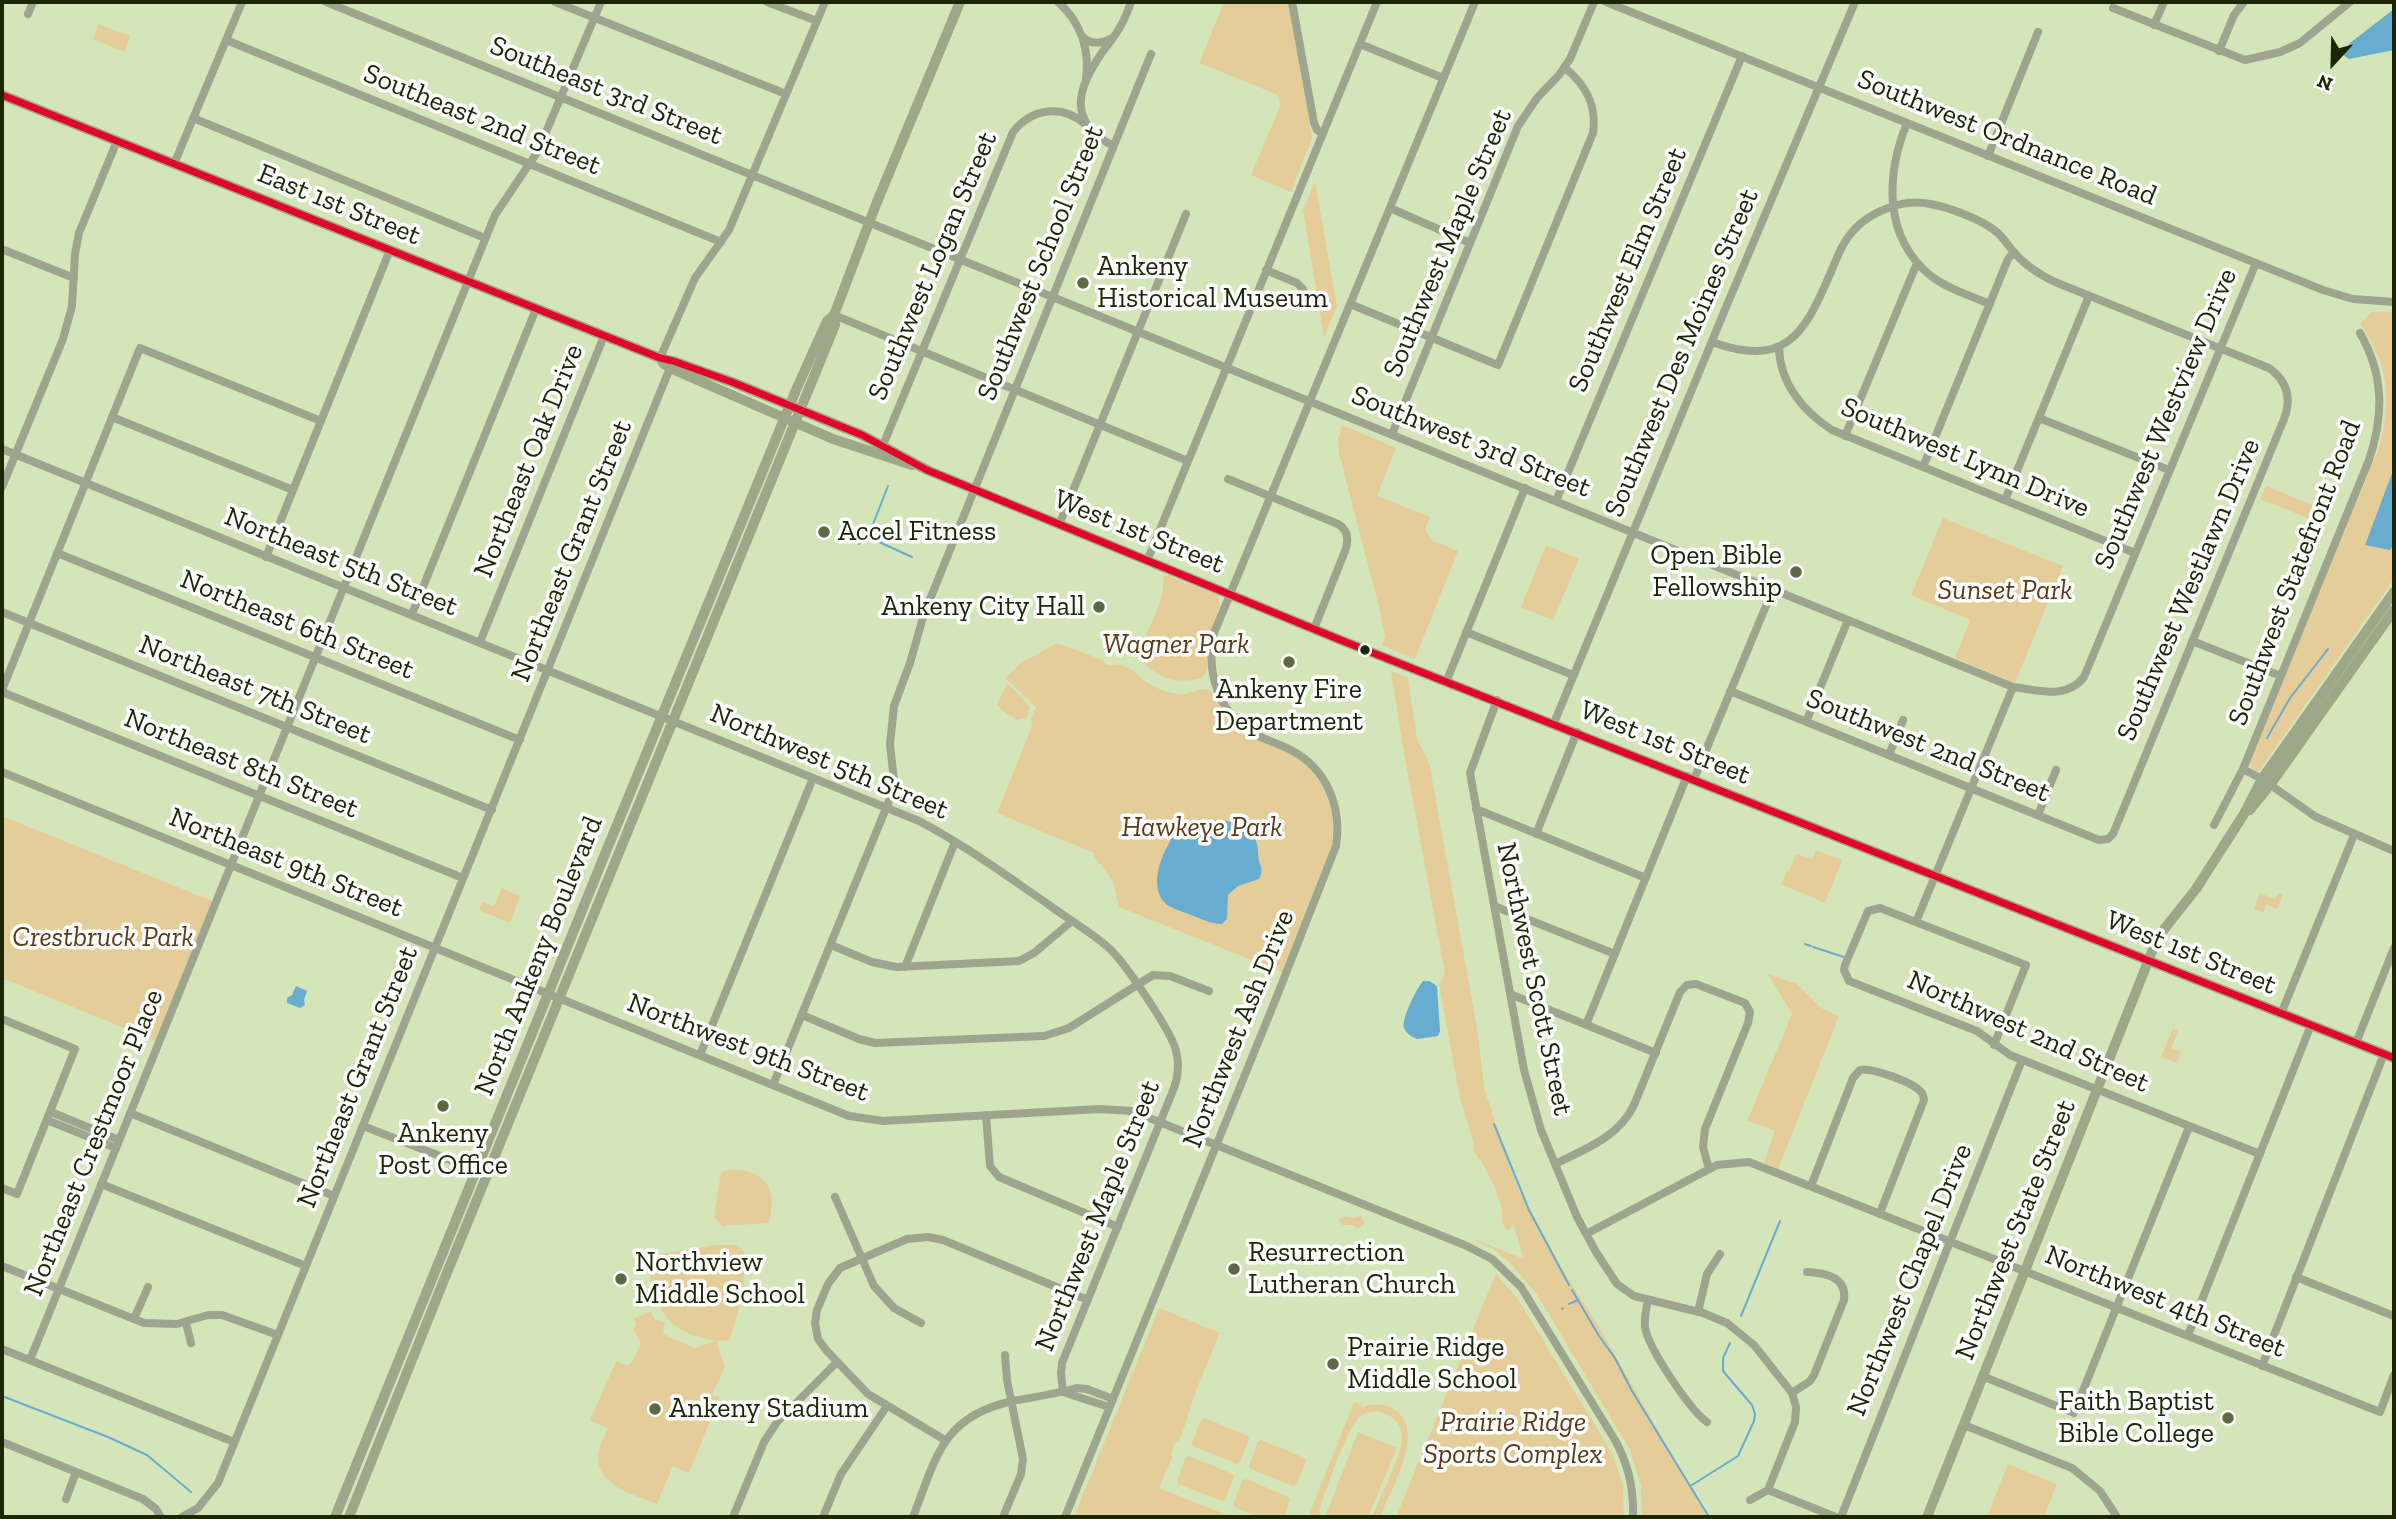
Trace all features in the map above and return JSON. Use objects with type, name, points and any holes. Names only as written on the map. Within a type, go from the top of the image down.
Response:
[{"type":"main road","name":"North Ankeny Boulevard","points":[[335,1517],[477,1171],[554,996],[792,415],[835,325],[834,315],[869,222],[960,2]]},
{"type":"main road","name":"East 1st Street","points":[[2,95],[604,336],[660,358],[692,367],[792,415]]},
{"type":"main road","name":"East 1st Street","points":[[660,358],[670,368],[792,415]]},
{"type":"main road","name":"West 1st Street","points":[[792,415],[862,435],[881,451],[1230,595],[2389,1056]]},
{"type":"main road","points":[[2266,782],[2394,592]]},
{"type":"main road","points":[[2266,782],[2394,610]]},
{"type":"main road","name":"Northwest State Street","points":[[1927,1517],[2147,960],[2159,936],[2187,903],[2266,782]]},
{"type":"main road","name":"North Ankeny Boulevard","points":[[349,1517],[488,1175],[554,996]]},
{"type":"street","points":[[28,13],[33,2]]},
{"type":"street","points":[[174,164],[242,2]]},
{"type":"street","name":"Southeast 3rd Street","points":[[326,2],[869,222]]},
{"type":"street","points":[[555,2],[786,94]]},
{"type":"street","name":"Northeast Crestmoor Place","points":[[30,1360],[485,238],[502,200],[530,165],[543,140],[601,2]]},
{"type":"street","points":[[767,2],[817,21]]},
{"type":"street","points":[[660,358],[695,278],[729,230],[825,2]]},
{"type":"street","points":[[1058,2],[1070,13],[1081,33],[1087,58],[1085,86]]},
{"type":"street","points":[[1063,112],[1074,110],[1081,100],[1099,57],[1116,35],[1132,2]]},
{"type":"street","points":[[1292,2],[1314,123],[1317,130],[1323,133]]},
{"type":"street","points":[[1147,561],[1377,2]]},
{"type":"street","name":"Northwest Ash Drive","points":[[1065,1517],[1333,856],[1338,822],[1329,789],[1317,771],[1292,751],[1260,737],[1241,724],[1221,698],[1211,667],[1212,643],[1270,496],[1475,2]]},
{"type":"street","name":"Southwest Maple Street","points":[[1392,434],[1518,126],[1537,98],[1565,68],[1594,2]]},
{"type":"street","name":"Southwest Ordnance Road","points":[[1606,2],[2338,295],[2369,301],[2394,302]]},
{"type":"street","name":"Southwest Des Moines Street","points":[[1554,723],[1855,2]]},
{"type":"street","points":[[2154,25],[2164,2]]},
{"type":"street","points":[[2219,51],[2234,15],[2244,2]]},
{"type":"street","points":[[2113,8],[2245,60],[2280,52],[2300,43],[2350,2]]},
{"type":"street","points":[[1988,156],[2038,32]]},
{"type":"street","points":[[1081,33],[1088,40],[1100,43],[1116,35]]},
{"type":"street","name":"Southeast 2nd Street","points":[[226,40],[721,242]]},
{"type":"street","points":[[1360,44],[1443,78]]},
{"type":"street","name":"Southwest School Street","points":[[773,1085],[886,808],[894,781],[890,744],[894,706],[924,614],[1151,54]]},
{"type":"street","name":"Southwest Elm Street","points":[[1556,500],[1742,56]]},
{"type":"street","points":[[1350,304],[1498,365],[1593,132],[1594,113],[1590,98],[1576,77],[1565,68]]},
{"type":"street","points":[[1081,100],[1085,124]]},
{"type":"street","points":[[1063,112],[1085,124],[1098,137],[1113,146]]},
{"type":"street","name":"Southwest Logan Street","points":[[881,451],[1013,132],[1023,121],[1037,113],[1063,112]]},
{"type":"street","points":[[193,118],[485,238]]},
{"type":"street","points":[[1907,123],[1893,171],[1893,206],[1900,236],[1917,263],[1941,282],[1990,304]]},
{"type":"street","points":[[2,487],[63,339],[72,306],[79,233],[117,141]]},
{"type":"street","points":[[1712,342],[1742,351],[1758,352],[1779,348],[1802,329],[1813,314],[1850,234],[1861,222],[1893,206],[1919,203],[1942,208],[1985,224],[1996,231],[2014,252],[2040,275],[2220,348]]},
{"type":"street","points":[[1390,208],[1470,243]]},
{"type":"street","points":[[1059,525],[1186,214]]},
{"type":"street","name":"Southwest 3rd Street","points":[[869,222],[2013,687],[2059,692]]},
{"type":"street","points":[[4,250],[74,278]]},
{"type":"street","points":[[266,556],[390,250]]},
{"type":"street","points":[[1923,467],[2008,260],[2014,252]]},
{"type":"street","points":[[1845,436],[1917,263]]},
{"type":"street","name":"Southwest Westview Drive","points":[[2059,692],[2080,683],[2087,671],[2256,263]]},
{"type":"street","points":[[1266,270],[1303,289]]},
{"type":"street","points":[[2005,500],[2089,296]]},
{"type":"street","points":[[412,614],[536,309]]},
{"type":"street","points":[[834,315],[1188,461]]},
{"type":"street","name":"Southwest Statefront Road","points":[[2214,825],[2243,769],[2369,460],[2380,413],[2380,386],[2372,356],[2360,333]]},
{"type":"street","name":"Northeast Oak Drive","points":[[480,642],[604,336]]},
{"type":"street","points":[[2,691],[139,348],[321,421]]},
{"type":"street","name":"Southwest Lynn Drive","points":[[1779,348],[1779,357],[1787,380],[1802,406],[1821,423],[1845,436],[2135,553]]},
{"type":"street","name":"Southwest Westlawn Drive","points":[[2108,839],[2113,834],[2288,409],[2285,386],[2276,373],[2220,348]]},
{"type":"street","name":"Northeast Grant Street","points":[[182,1517],[198,1508],[214,1490],[670,368]]},
{"type":"street","points":[[112,417],[293,490]]},
{"type":"street","points":[[2039,418],[2169,470]]},
{"type":"street","name":"Northeast 5th Street","points":[[2,449],[667,718]]},
{"type":"street","points":[[1232,482],[1338,524],[1346,532],[1348,543],[1314,629]]},
{"type":"street","points":[[1447,680],[1525,488]]},
{"type":"street","name":"Northeast 6th Street","points":[[57,553],[520,740]]},
{"type":"street","points":[[1586,1025],[1646,878],[1773,589]]},
{"type":"street","name":"Northeast 7th Street","points":[[2,612],[492,810]]},
{"type":"street","points":[[1806,722],[1848,620]]},
{"type":"street","points":[[1466,632],[1573,675]]},
{"type":"street","points":[[2192,641],[2281,676]]},
{"type":"street","points":[[1994,1045],[2026,965],[1916,922],[2013,687]]},
{"type":"street","name":"Northeast 8th Street","points":[[2,691],[463,878]]},
{"type":"street","name":"Southwest 2nd Street","points":[[1730,691],[2099,840],[2108,839]]},
{"type":"street","name":"Northwest Scott Street","points":[[1497,700],[1471,768],[1476,809],[1531,1096],[1555,1164],[1586,1234],[1616,1284],[1628,1293],[1698,1312],[1727,1323],[1745,1336],[1792,1392]]},
{"type":"street","name":"Northwest 5th Street","points":[[667,718],[919,821],[1072,921],[1111,950],[1137,984]]},
{"type":"street","points":[[1889,755],[1903,720]]},
{"type":"street","points":[[1536,834],[1577,732]]},
{"type":"street","points":[[2243,769],[2316,817],[2394,851]]},
{"type":"street","points":[[2038,815],[2056,770]]},
{"type":"street","name":"Northeast 9th Street","points":[[2,772],[554,996]]},
{"type":"street","points":[[700,1055],[813,778]]},
{"type":"street","points":[[1476,809],[1646,878]]},
{"type":"street","points":[[2281,1014],[2354,835]]},
{"type":"street","points":[[905,967],[954,842]]},
{"type":"street","points":[[1494,906],[1615,954]]},
{"type":"street","name":"Northwest 2nd Street","points":[[1916,922],[1880,908],[1871,909],[1845,965],[1846,977],[1855,983],[1977,1031],[1994,1045],[2022,1060],[2260,1154]]},
{"type":"street","points":[[831,945],[886,966],[1019,961],[1034,953],[1072,921]]},
{"type":"street","points":[[2356,1043],[2394,948]]},
{"type":"street","points":[[802,1015],[875,1043],[1044,1036],[1069,1028],[1153,975],[1165,974],[1209,992]]},
{"type":"street","name":"Northwest Maple Street","points":[[1063,1392],[1062,1363],[1175,1086],[1178,1059],[1169,1034],[1137,984]]},
{"type":"street","points":[[1555,1164],[1604,1139],[1623,1124],[1656,1053],[1680,992],[1688,985],[1700,985],[1745,1003],[1750,1012],[1705,1129],[1703,1147],[1709,1169]]},
{"type":"street","points":[[1510,994],[1656,1053]]},
{"type":"street","name":"Northwest 9th Street","points":[[554,996],[844,1115],[868,1121],[1117,1109],[1132,1111],[1467,1246],[1503,1268],[1528,1298],[1619,1448],[1632,1484],[1633,1517]]},
{"type":"street","points":[[2,1019],[75,1049],[17,1194],[2,1188]]},
{"type":"street","points":[[2188,1335],[2311,1026]]},
{"type":"street","points":[[2262,1366],[2296,1277],[2389,1056]]},
{"type":"street","name":"Northwest Chapel Drive","points":[[1838,1517],[2022,1060]]},
{"type":"street","points":[[1811,1186],[1853,1078],[1860,1069],[1871,1069],[1916,1088],[1923,1094],[1923,1105],[1880,1213]]},
{"type":"street","points":[[130,1113],[334,1196]]},
{"type":"street","points":[[986,1115],[988,1159],[993,1172],[999,1177],[1118,1227]]},
{"type":"street","points":[[49,1116],[118,1144]]},
{"type":"street","points":[[363,1126],[488,1175]]},
{"type":"street","points":[[1982,1376],[2074,1413],[2189,1126]]},
{"type":"street","name":"Northwest 4th Street","points":[[1586,1234],[1709,1169],[1726,1163],[1749,1162],[2380,1412],[2394,1375]]},
{"type":"street","points":[[101,1184],[306,1266]]},
{"type":"street","points":[[835,1197],[873,1283],[881,1295],[898,1311],[921,1323]]},
{"type":"street","points":[[945,1440],[868,1394],[818,1339],[816,1313],[834,1274],[845,1265],[907,1239],[932,1238],[1088,1300]]},
{"type":"street","points":[[1698,1312],[1707,1274],[1720,1254]]},
{"type":"street","points":[[2,1266],[134,1319],[159,1325],[186,1323],[208,1315],[222,1315],[278,1335]]},
{"type":"street","points":[[1751,1500],[1768,1490],[1795,1422],[1796,1407],[1792,1392],[1810,1381],[1814,1375],[1844,1300],[1843,1287],[1838,1280],[1824,1273],[1807,1272]]},
{"type":"street","points":[[2296,1277],[2394,1316]]},
{"type":"street","points":[[134,1319],[148,1287]]},
{"type":"street","points":[[1648,1300],[1645,1328],[1650,1342],[1689,1406],[1707,1422]]},
{"type":"street","points":[[186,1323],[191,1343]]},
{"type":"street","points":[[2,1349],[234,1442]]},
{"type":"street","points":[[1003,1517],[1021,1474],[1023,1459],[1007,1380],[1005,1354]]},
{"type":"street","points":[[733,1517],[764,1442],[777,1422],[837,1362]]},
{"type":"street","points":[[912,1517],[945,1440],[967,1418],[991,1407],[1077,1388],[1087,1389],[1111,1403]]},
{"type":"street","points":[[823,1517],[841,1474],[887,1406]]},
{"type":"street","points":[[1964,1425],[2072,1468],[2100,1491],[2117,1517]]},
{"type":"street","points":[[2,1442],[144,1499],[161,1517]]},
{"type":"street","points":[[66,1499],[76,1472]]},
{"type":"street","points":[[1768,1490],[1838,1517]]},
{"type":"green space","points":[[1224,2],[1289,2],[1312,138],[1291,192],[1251,175],[1280,106],[1278,95],[1199,63]]},
{"type":"green space","points":[[99,24],[130,36],[124,52],[93,39]]},
{"type":"green space","points":[[1315,182],[1337,306],[1324,337],[1303,210]]},
{"type":"green space","points":[[2371,312],[2394,312],[2394,579],[2262,767],[2255,771],[2249,765],[2252,755],[2379,448],[2385,414],[2385,383],[2377,354],[2360,324]]},
{"type":"green space","points":[[1342,425],[1396,448],[1377,496],[1430,517],[1425,530],[1433,541],[1458,551],[1415,659],[1381,645],[1385,637],[1379,607],[1339,453],[1338,440]]},
{"type":"green space","points":[[2266,486],[2330,512],[2325,525],[2260,499]]},
{"type":"green space","name":"Sunset Park","points":[[1943,518],[2063,566],[2015,683],[1955,658],[1970,620],[1911,595]]},
{"type":"green space","points":[[1546,545],[1579,559],[1553,620],[1521,607]]},
{"type":"green space","name":"Wagner Park","points":[[1164,574],[1217,595],[1219,600],[1208,639],[1208,660],[1202,678],[1183,681],[1167,678],[1152,670],[1138,657],[1162,596]]},
{"type":"green space","name":"Hawkeye Park","points":[[1055,644],[1100,659],[1108,665],[1123,665],[1166,691],[1186,694],[1207,689],[1242,731],[1298,759],[1317,778],[1324,790],[1332,816],[1332,845],[1282,972],[1119,907],[1113,881],[1094,853],[997,813],[1032,726],[1031,719],[1036,707],[1005,678],[1021,663]]},
{"type":"green space","points":[[1391,671],[1408,678],[1417,739],[1429,762],[1476,1022],[1485,1091],[1516,1183],[1561,1267],[1599,1327],[1707,1517],[1642,1517],[1641,1486],[1630,1450],[1536,1293],[1509,1262],[1494,1250],[1471,1238],[1524,1259],[1513,1224],[1510,1230],[1506,1230],[1495,1188],[1474,1152],[1460,1098],[1439,984],[1445,974]]},
{"type":"green space","points":[[1007,683],[1030,707],[1026,718],[1017,720],[997,704]]},
{"type":"green space","name":"Crestbruck Park","points":[[2,816],[212,901],[156,1041],[2,978]]},
{"type":"green space","points":[[1816,850],[1842,860],[1825,903],[1781,884],[1796,854],[1812,859]]},
{"type":"green space","points":[[502,888],[520,896],[510,923],[479,910],[482,902],[494,906]]},
{"type":"green space","points":[[2260,893],[2275,899],[2278,893],[2283,895],[2277,909],[2266,904],[2263,912],[2254,909]]},
{"type":"green space","points":[[1768,974],[1797,984],[1821,1008],[1839,1016],[1778,1169],[1764,1163],[1775,1130],[1747,1121],[1792,1014]]},
{"type":"green space","points":[[2173,1028],[2178,1031],[2171,1048],[2181,1052],[2177,1063],[2161,1057]]},
{"type":"green space","points":[[728,1170],[751,1173],[766,1183],[772,1200],[769,1223],[722,1226],[714,1217],[721,1172]]},
{"type":"green space","points":[[1346,1216],[1361,1216],[1365,1224],[1357,1229],[1354,1225],[1342,1225],[1338,1220]]},
{"type":"green space","name":"Ankeny Stadium","points":[[716,1245],[738,1245],[746,1255],[742,1297],[730,1340],[716,1341],[725,1366],[712,1395],[720,1397],[689,1473],[673,1466],[657,1504],[618,1488],[603,1474],[598,1454],[608,1428],[590,1420],[616,1361],[627,1365],[631,1363],[641,1343],[633,1330],[636,1324],[634,1318],[651,1311],[654,1319],[665,1323],[663,1334],[695,1348],[714,1341],[683,1331],[666,1317],[655,1298],[650,1266],[652,1255]]},
{"type":"green space","name":"Prairie Ridge Sports Complex","points":[[1496,1273],[1519,1301],[1611,1451],[1623,1484],[1624,1517],[1396,1517]]},
{"type":"green space","points":[[1159,1308],[1220,1333],[1159,1488],[1232,1517],[1074,1517]]},
{"type":"green space","points":[[1354,1402],[1361,1405],[1361,1408],[1373,1404],[1388,1406],[1403,1417],[1407,1444],[1398,1475],[1380,1517],[1372,1517],[1395,1465],[1402,1436],[1397,1422],[1391,1417],[1378,1412],[1364,1414],[1353,1426],[1343,1447],[1321,1504],[1319,1517],[1308,1517]]},
{"type":"green space","points":[[1205,1418],[1248,1436],[1240,1462],[1237,1464],[1193,1446],[1201,1420]]},
{"type":"green space","points":[[1358,1432],[1397,1448],[1368,1517],[1325,1517]]},
{"type":"green space","points":[[1261,1440],[1305,1458],[1296,1485],[1250,1469]]},
{"type":"green space","points":[[1186,1457],[1233,1474],[1225,1500],[1178,1484]]},
{"type":"green space","points":[[2008,1464],[2057,1484],[2044,1517],[1987,1517]]},
{"type":"green space","points":[[1243,1480],[1289,1497],[1284,1517],[1259,1517],[1235,1507],[1233,1504]]},
{"type":"water","points":[[2394,9],[2394,50],[2349,59],[2342,54],[2350,43]]},
{"type":"water","points":[[2394,468],[2394,545],[2390,550],[2365,545]]},
{"type":"water","points":[[1189,820],[1236,823],[1251,833],[1257,843],[1261,868],[1259,879],[1238,886],[1228,895],[1227,919],[1222,924],[1206,921],[1166,904],[1158,890],[1158,874],[1166,850],[1177,829]]},
{"type":"water","points":[[1423,981],[1437,986],[1440,1031],[1438,1036],[1417,1039],[1406,1032],[1404,1024],[1410,1004]]},
{"type":"water","points":[[296,986],[307,991],[305,1005],[300,1008],[287,1003],[287,998],[292,995]]},
{"type":"waterway","points":[[888,486],[868,537],[912,557]]},
{"type":"waterway","points":[[859,544],[868,536]]},
{"type":"waterway","points":[[2267,738],[2290,698],[2328,649]]},
{"type":"waterway","points":[[1805,944],[1811,946]]},
{"type":"waterway","points":[[1813,947],[1844,957]]},
{"type":"waterway","points":[[1494,1124],[1529,1210],[1569,1285]]},
{"type":"waterway","points":[[1741,1316],[1780,1221]]},
{"type":"waterway","points":[[1572,1290],[1709,1517]]},
{"type":"waterway","points":[[1569,1304],[1578,1300]]},
{"type":"waterway","points":[[1692,1485],[1738,1456],[1754,1421],[1752,1405],[1723,1371],[1723,1358],[1730,1343]]},
{"type":"waterway","points":[[2,1396],[147,1455],[191,1492]]},
{"type":"transit line","points":[[2,95],[660,358],[732,382],[862,435],[927,470],[1343,641],[2394,1058]]},
{"type":"place","name":"Ankeny Historical Museum","points":[[1083,283]]},
{"type":"place","name":"Accel Fitness","points":[[824,532]]},
{"type":"place","name":"Open Bible Fellowship","points":[[1796,572]]},
{"type":"place","name":"Ankeny City Hall","points":[[1099,607]]},
{"type":"place","name":"Ankeny Fire Department","points":[[1289,662]]},
{"type":"place","name":"Ankeny Post Office","points":[[443,1106]]},
{"type":"place","name":"Resurrection Lutheran Church","points":[[1234,1269]]},
{"type":"place","name":"Northview Middle School","points":[[621,1279]]},
{"type":"place","name":"Prairie Ridge Middle School","points":[[1333,1364]]},
{"type":"place","name":"Ankeny Stadium","points":[[655,1409]]},
{"type":"place","name":"Faith Baptist Bible College","points":[[2228,1418]]}]
